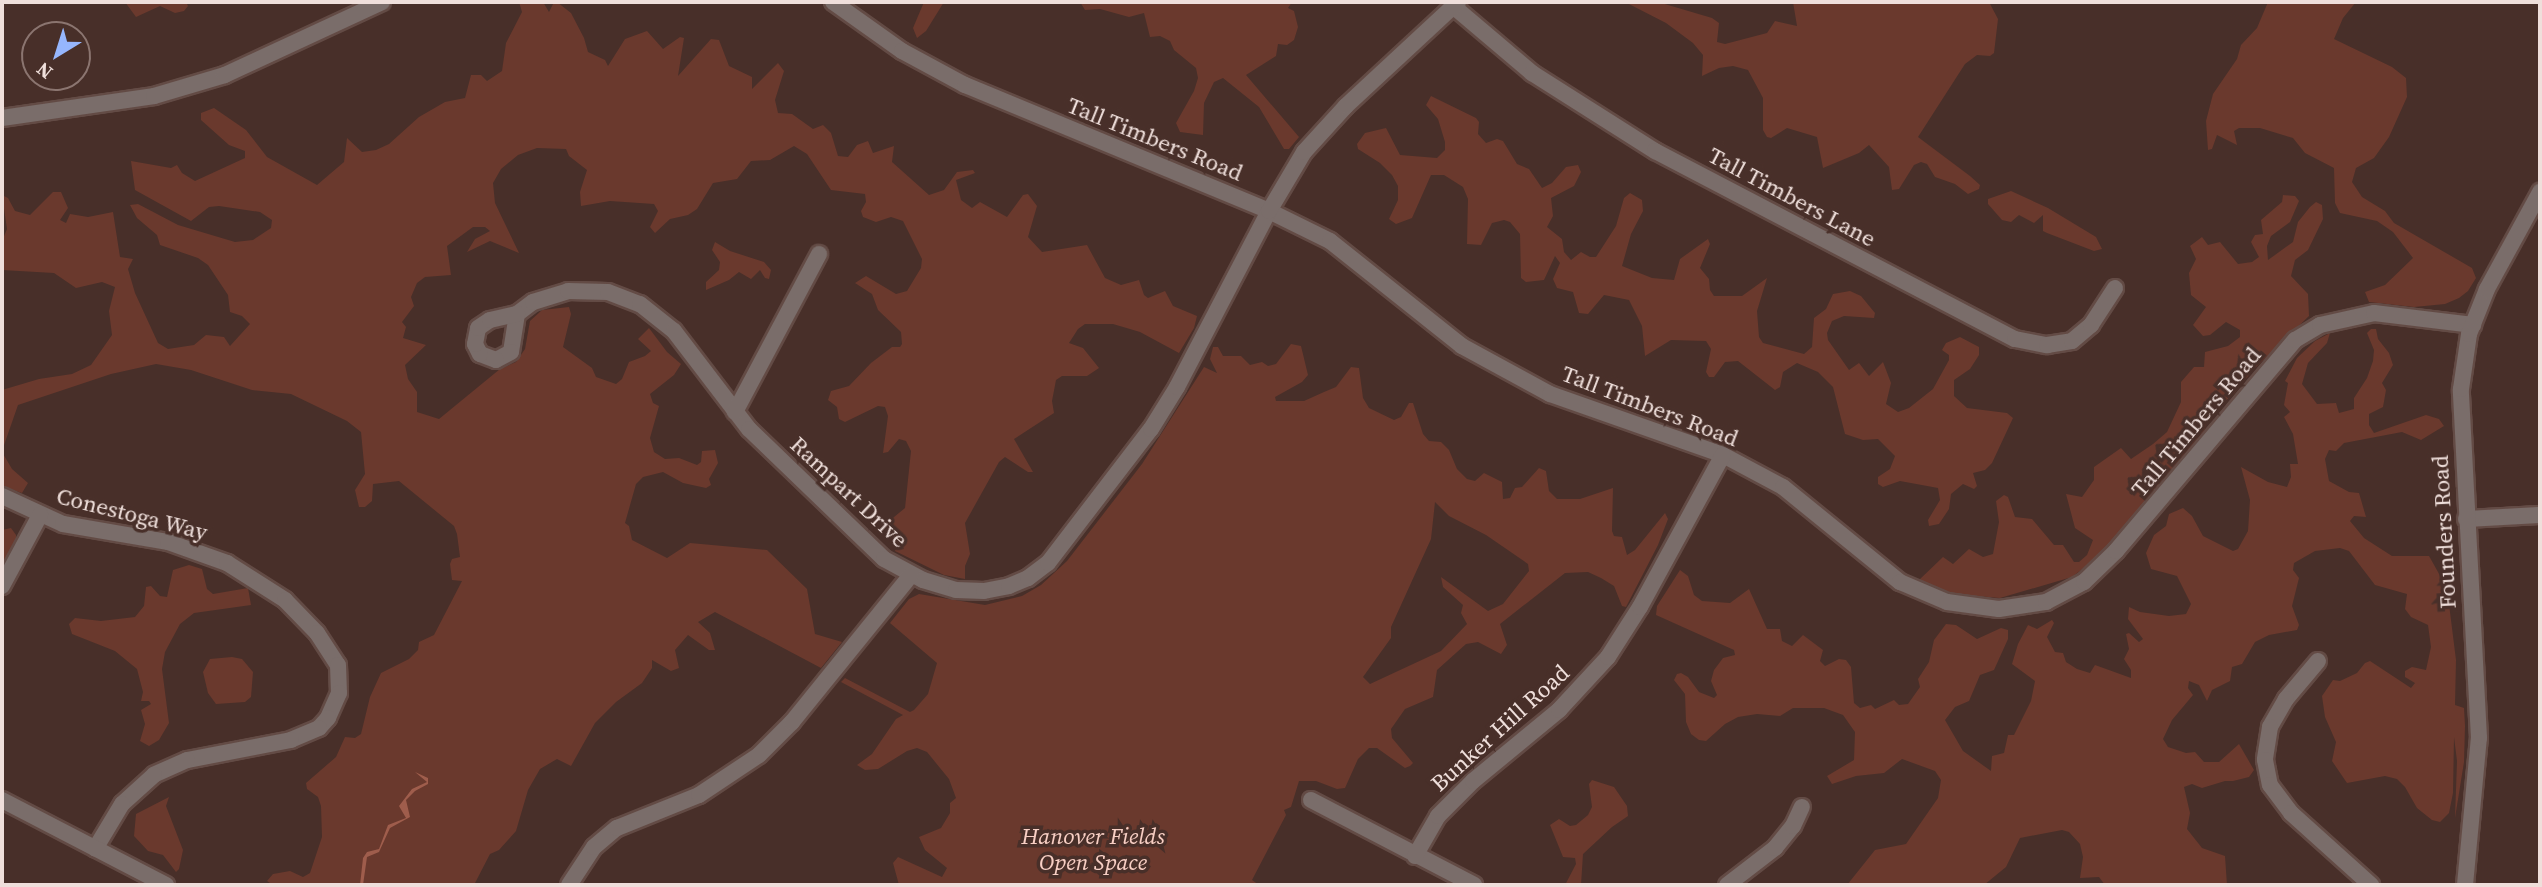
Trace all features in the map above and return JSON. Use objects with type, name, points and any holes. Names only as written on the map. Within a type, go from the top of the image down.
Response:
[{"type":"street","points":[[2,118],[154,96],[225,75],[382,2]]},
{"type":"street","name":"Tall Timbers Road","points":[[833,2],[902,51],[965,85],[1269,211],[1330,242],[1462,346],[1550,394],[1723,455],[1783,487],[1900,582],[1947,602],[1999,609],[2046,602],[2084,582],[2116,551],[2295,340],[2328,322],[2374,313],[2473,325]]},
{"type":"street","name":"Rampart Drive","points":[[517,314],[533,302],[568,291],[608,292],[640,304],[674,331],[735,412],[861,539],[891,564],[911,575],[956,590],[984,591],[1028,578],[1048,562],[1151,429],[1177,387],[1269,211],[1304,152],[1346,106],[1456,4]]},
{"type":"street","name":"Tall Timbers Lane","points":[[1456,4],[1532,73],[1656,151],[2015,340],[2047,345],[2073,341],[2091,325],[2115,288]]},
{"type":"street","name":"Founders Road","points":[[2465,885],[2479,738],[2461,389],[2473,325],[2487,289],[2540,192]]},
{"type":"street","points":[[735,412],[819,254]]},
{"type":"street","name":"Bunker Hill Road","points":[[1415,856],[1438,816],[1473,781],[1559,710],[1608,657],[1640,607],[1723,455]]},
{"type":"street","name":"Conestoga Way","points":[[2,496],[40,515],[91,531],[168,542],[228,563],[274,591],[296,611],[334,657],[340,675],[334,708],[319,727],[290,740],[169,766],[144,782],[122,804],[95,849]]},
{"type":"street","points":[[2,586],[40,515]]},
{"type":"street","points":[[2466,519],[2540,515]]},
{"type":"street","points":[[569,885],[594,847],[617,828],[699,795],[759,755],[792,722],[911,575]]},
{"type":"street","points":[[2318,661],[2286,699],[2270,727],[2265,760],[2270,785],[2291,813],[2371,885]]},
{"type":"street","points":[[2,800],[166,885]]},
{"type":"street","points":[[1311,800],[1474,885]]},
{"type":"street","points":[[1727,885],[1775,848],[1793,826],[1801,807]]},
{"type":"green space","points":[[125,2],[186,2],[188,6],[184,11],[175,13],[160,6],[136,17]]},
{"type":"green space","points":[[519,2],[543,2],[549,12],[554,2],[557,2],[571,13],[588,52],[605,60],[608,66],[625,39],[647,31],[663,49],[680,37],[684,38],[678,76],[711,39],[719,40],[729,66],[752,77],[752,89],[778,63],[784,71],[775,100],[778,113],[792,114],[813,129],[823,125],[831,133],[838,156],[848,157],[857,145],[868,141],[873,153],[894,146],[892,162],[929,195],[944,190],[957,172],[973,170],[975,173],[956,180],[961,200],[972,208],[980,202],[1007,217],[1023,195],[1028,194],[1037,206],[1028,237],[1042,252],[1087,245],[1105,278],[1121,285],[1139,280],[1144,295],[1148,298],[1165,291],[1173,306],[1197,316],[1194,328],[1179,353],[1140,332],[1113,324],[1085,324],[1078,329],[1069,343],[1083,348],[1099,368],[1087,376],[1062,376],[1056,380],[1052,401],[1054,413],[1014,439],[1033,472],[1028,472],[1005,457],[999,462],[965,523],[970,554],[965,566],[965,579],[944,575],[895,551],[899,536],[888,522],[905,508],[911,451],[906,441],[899,439],[888,452],[883,453],[888,416],[885,407],[878,406],[845,422],[839,419],[837,407],[828,400],[831,391],[849,386],[871,363],[892,347],[900,347],[902,344],[901,332],[878,310],[872,294],[855,283],[866,276],[896,294],[907,291],[921,268],[922,259],[903,221],[891,217],[876,222],[863,217],[861,211],[866,202],[865,194],[831,190],[807,154],[794,146],[770,160],[751,161],[737,179],[713,183],[697,209],[688,215],[670,219],[655,233],[650,227],[658,211],[654,204],[610,201],[581,206],[580,192],[587,170],[569,156],[566,149],[537,148],[518,155],[501,169],[493,183],[495,203],[519,253],[490,241],[467,252],[475,239],[490,231],[485,227],[473,227],[447,246],[451,275],[425,277],[417,283],[411,297],[414,306],[402,322],[406,327],[403,338],[426,345],[405,365],[408,379],[417,392],[417,412],[439,419],[500,369],[516,362],[525,349],[530,321],[542,310],[569,307],[571,314],[563,347],[592,368],[596,377],[616,384],[622,379],[629,362],[651,351],[638,339],[649,328],[667,352],[681,364],[674,375],[650,394],[653,403],[659,406],[650,438],[654,452],[665,459],[679,458],[697,465],[701,462],[702,451],[715,450],[718,463],[709,479],[711,485],[706,488],[683,483],[663,472],[643,477],[636,484],[625,523],[629,526],[632,540],[667,558],[690,543],[767,550],[807,589],[815,634],[842,642],[821,668],[715,612],[698,622],[710,633],[715,650],[709,650],[688,635],[675,650],[679,668],[671,671],[652,660],[652,668],[642,683],[616,702],[595,723],[571,766],[557,759],[540,769],[528,790],[516,831],[499,850],[490,854],[474,885],[273,885],[267,881],[273,874],[290,871],[303,877],[310,873],[322,837],[321,806],[318,797],[307,789],[306,783],[336,757],[345,737],[355,738],[361,734],[370,697],[381,673],[409,659],[418,650],[419,642],[434,635],[462,581],[452,580],[450,564],[452,559],[460,557],[454,526],[399,481],[373,484],[372,501],[365,507],[359,507],[355,490],[365,474],[361,432],[347,421],[291,394],[252,390],[191,370],[156,364],[111,374],[18,405],[2,451],[2,390],[39,379],[72,374],[91,365],[112,335],[109,311],[115,287],[102,282],[76,288],[54,273],[2,270],[2,241],[7,229],[2,195],[8,198],[15,211],[30,215],[53,192],[61,192],[68,208],[60,220],[66,223],[70,214],[88,217],[113,212],[120,257],[133,259],[128,269],[135,293],[158,343],[168,349],[194,345],[206,335],[224,337],[230,346],[250,324],[242,316],[230,312],[228,295],[208,265],[198,258],[160,245],[157,235],[137,218],[130,205],[138,204],[178,225],[235,242],[253,240],[271,228],[272,220],[260,212],[219,206],[209,207],[191,221],[135,190],[131,161],[171,168],[177,165],[182,173],[195,181],[245,158],[245,151],[229,145],[201,120],[201,113],[214,108],[246,130],[267,157],[317,185],[344,162],[347,138],[362,152],[376,150],[389,144],[419,117],[445,102],[465,98],[471,75],[481,75],[487,81],[502,71],[506,43],[522,12]]},
{"type":"green space","points":[[924,2],[944,2],[926,31],[917,38],[913,28]]},
{"type":"green space","points":[[1080,2],[1292,2],[1288,8],[1294,11],[1298,27],[1294,40],[1287,45],[1278,44],[1276,56],[1246,75],[1299,137],[1289,149],[1284,149],[1259,107],[1223,78],[1214,82],[1204,103],[1203,135],[1180,132],[1176,123],[1194,91],[1198,78],[1196,68],[1174,50],[1170,41],[1160,36],[1150,37],[1144,13],[1129,17],[1100,9],[1085,10]]},
{"type":"green space","points":[[1625,2],[1658,2],[1712,18],[1719,23],[1717,42],[1725,44],[1767,33],[1775,21],[1797,26],[1793,2],[1989,2],[1998,19],[1994,53],[1990,56],[1977,55],[1965,64],[1918,137],[1970,176],[1980,185],[1979,189],[1968,194],[1955,184],[1935,177],[1927,164],[1921,162],[1914,165],[1899,189],[1892,190],[1889,167],[1869,145],[1859,153],[1823,168],[1817,137],[1787,128],[1771,138],[1767,137],[1763,130],[1763,98],[1748,70],[1733,66],[1719,68],[1702,76],[1703,55],[1693,43],[1666,23]]},
{"type":"green space","points":[[2268,2],[2356,2],[2343,18],[2334,39],[2392,67],[2406,78],[2407,97],[2389,137],[2374,158],[2356,168],[2352,182],[2362,197],[2385,211],[2394,223],[2472,268],[2476,278],[2468,291],[2459,298],[2445,304],[2414,307],[2369,302],[2365,292],[2385,285],[2413,258],[2393,232],[2377,221],[2340,213],[2335,203],[2334,168],[2305,153],[2293,138],[2260,128],[2239,128],[2234,131],[2237,145],[2217,135],[2212,149],[2208,150],[2206,121],[2213,94],[2237,59],[2241,45],[2257,28]]},
{"type":"green space","points":[[1431,96],[1476,118],[1479,122],[1478,134],[1486,143],[1497,139],[1503,141],[1517,164],[1529,169],[1542,188],[1552,183],[1566,167],[1578,165],[1581,172],[1574,186],[1551,198],[1553,216],[1547,227],[1562,239],[1564,252],[1571,260],[1581,252],[1596,257],[1616,226],[1624,198],[1630,193],[1642,200],[1643,211],[1631,234],[1622,266],[1652,278],[1674,280],[1680,259],[1708,239],[1710,244],[1700,268],[1709,279],[1710,290],[1714,296],[1742,296],[1767,278],[1757,311],[1759,337],[1763,343],[1804,354],[1812,347],[1814,318],[1826,309],[1833,294],[1850,291],[1861,296],[1875,313],[1874,318],[1844,316],[1832,321],[1827,333],[1828,340],[1849,370],[1859,363],[1869,376],[1883,362],[1891,383],[1886,404],[1898,412],[1909,408],[1933,389],[1949,360],[1949,355],[1942,350],[1946,343],[1960,337],[1979,347],[1979,355],[1970,369],[1954,380],[1954,396],[1967,408],[2007,413],[2013,418],[1992,463],[1985,470],[1973,473],[1977,486],[1974,489],[1963,484],[1951,494],[1949,509],[1939,524],[1929,526],[1928,520],[1940,500],[1938,488],[1900,481],[1883,487],[1878,484],[1878,477],[1890,469],[1895,456],[1878,439],[1863,440],[1845,434],[1833,387],[1818,372],[1797,363],[1783,372],[1780,387],[1775,390],[1738,361],[1725,362],[1714,377],[1709,377],[1706,372],[1711,349],[1706,341],[1671,340],[1645,356],[1642,326],[1629,300],[1604,295],[1588,314],[1579,313],[1573,292],[1557,288],[1553,279],[1560,263],[1555,256],[1544,280],[1526,282],[1521,278],[1520,234],[1510,222],[1504,220],[1492,223],[1481,245],[1467,244],[1468,199],[1463,187],[1444,175],[1431,175],[1412,218],[1396,224],[1389,219],[1398,200],[1398,186],[1392,175],[1380,163],[1358,149],[1357,144],[1365,133],[1386,128],[1400,155],[1437,158],[1445,150],[1445,142],[1438,119],[1426,105]]},
{"type":"green space","points":[[2011,191],[2048,208],[2096,237],[2102,249],[2094,251],[2043,231],[2043,215],[2034,223],[2019,215],[2011,222],[2002,220],[1988,204],[1988,199]]},
{"type":"green space","points":[[2283,195],[2295,196],[2299,201],[2290,222],[2271,236],[2267,246],[2268,260],[2293,242],[2298,222],[2310,207],[2316,202],[2322,205],[2323,219],[2308,250],[2295,260],[2291,276],[2308,294],[2309,316],[2252,371],[2234,394],[2208,414],[2204,433],[2107,550],[2072,577],[2000,598],[1952,594],[1919,580],[1943,557],[1953,564],[1969,549],[1983,557],[1993,554],[1999,522],[1996,501],[2004,495],[2008,497],[2015,517],[2032,519],[2054,545],[2063,545],[2074,562],[2079,562],[2087,555],[2093,540],[2075,528],[2066,494],[2082,497],[2094,480],[2094,467],[2121,448],[2131,459],[2167,432],[2181,402],[2181,382],[2194,367],[2204,367],[2205,352],[2228,346],[2240,337],[2240,330],[2226,322],[2210,335],[2203,336],[2193,325],[2206,307],[2191,295],[2189,273],[2196,259],[2190,246],[2202,237],[2208,245],[2220,242],[2238,264],[2252,262],[2259,257],[2251,242],[2255,235],[2263,234],[2261,220],[2282,202]]},
{"type":"green space","points":[[715,242],[730,251],[764,262],[771,270],[769,279],[765,278],[760,270],[751,279],[739,272],[729,280],[706,290],[706,282],[719,270],[720,262],[712,250]]},
{"type":"green space","points":[[2376,329],[2378,339],[2389,353],[2393,365],[2382,383],[2386,390],[2383,407],[2369,414],[2369,425],[2374,433],[2426,415],[2439,419],[2444,426],[2421,440],[2402,432],[2344,443],[2336,451],[2329,450],[2325,459],[2329,481],[2349,492],[2359,493],[2366,517],[2354,516],[2350,521],[2364,538],[2392,556],[2429,556],[2447,588],[2456,660],[2455,705],[2464,708],[2465,726],[2464,762],[2455,818],[2457,761],[2454,737],[2453,793],[2449,813],[2440,822],[2432,820],[2417,808],[2397,779],[2385,776],[2347,783],[2332,761],[2336,742],[2325,717],[2322,696],[2333,680],[2340,681],[2357,673],[2370,661],[2411,688],[2415,683],[2405,677],[2405,671],[2412,667],[2426,670],[2431,647],[2428,625],[2411,617],[2405,609],[2407,594],[2375,585],[2349,551],[2340,548],[2315,551],[2294,563],[2293,570],[2299,578],[2292,606],[2299,625],[2297,630],[2269,635],[2255,642],[2242,664],[2232,667],[2230,681],[2212,690],[2207,701],[2199,685],[2189,681],[2188,688],[2193,695],[2172,720],[2163,739],[2168,747],[2186,753],[2195,752],[2204,762],[2219,762],[2239,744],[2254,770],[2249,777],[2233,781],[2202,788],[2192,784],[2184,787],[2190,813],[2187,829],[2202,848],[2225,856],[2227,885],[2105,885],[2099,877],[2080,878],[2083,857],[2080,844],[2069,832],[2062,830],[2020,838],[2006,867],[1984,885],[1847,885],[1875,850],[1906,844],[1938,798],[1941,780],[1935,771],[1902,759],[1884,773],[1856,776],[1832,784],[1827,776],[1854,760],[1855,732],[1843,715],[1824,708],[1793,708],[1780,716],[1757,714],[1738,717],[1725,724],[1706,741],[1691,734],[1686,722],[1685,694],[1674,680],[1677,674],[1688,677],[1699,692],[1714,698],[1717,695],[1711,681],[1714,670],[1723,658],[1735,655],[1734,650],[1656,615],[1657,606],[1680,570],[1688,576],[1694,595],[1702,601],[1730,603],[1749,589],[1767,629],[1780,629],[1782,641],[1792,646],[1803,635],[1823,650],[1820,661],[1825,666],[1839,659],[1846,660],[1851,667],[1854,703],[1860,708],[1871,705],[1875,709],[1894,700],[1899,705],[1908,704],[1920,687],[1918,679],[1929,662],[1934,640],[1946,624],[1956,625],[1977,639],[2001,628],[2008,630],[2008,639],[1994,670],[1980,675],[1969,701],[1955,707],[1945,720],[1963,751],[1991,771],[1992,756],[2004,753],[2008,735],[2014,735],[2031,701],[2035,681],[2012,664],[2028,625],[2037,629],[2052,620],[2054,623],[2047,637],[2055,652],[2063,653],[2066,662],[2077,669],[2090,673],[2095,665],[2131,678],[2131,670],[2124,659],[2129,649],[2126,634],[2129,633],[2139,642],[2143,639],[2128,619],[2129,607],[2140,612],[2169,616],[2186,614],[2191,604],[2177,576],[2151,569],[2146,553],[2154,535],[2166,526],[2169,514],[2183,508],[2192,516],[2203,536],[2233,551],[2238,549],[2248,531],[2250,500],[2241,467],[2268,482],[2287,487],[2291,477],[2290,464],[2298,464],[2293,434],[2284,417],[2290,412],[2284,405],[2288,383],[2285,381],[2297,358],[2315,341],[2330,333],[2327,343],[2308,363],[2302,384],[2317,404],[2336,403],[2339,413],[2354,409],[2354,398],[2367,378],[2373,361],[2374,350],[2367,333]]},
{"type":"green space","name":"Hanover Fields Open Space","points":[[1291,344],[1301,346],[1308,375],[1302,382],[1275,397],[1276,401],[1304,401],[1336,387],[1351,367],[1359,368],[1363,398],[1369,408],[1394,420],[1401,417],[1409,403],[1413,403],[1423,434],[1429,441],[1441,442],[1449,450],[1457,469],[1467,479],[1475,481],[1484,473],[1502,482],[1503,499],[1510,498],[1515,488],[1522,487],[1539,468],[1546,471],[1549,491],[1557,499],[1580,499],[1613,488],[1612,531],[1614,536],[1622,537],[1627,555],[1635,550],[1665,513],[1668,519],[1658,545],[1626,607],[1622,606],[1614,586],[1601,578],[1588,572],[1565,573],[1500,624],[1507,645],[1501,654],[1478,642],[1466,644],[1437,670],[1433,697],[1405,709],[1391,729],[1392,738],[1413,763],[1410,766],[1405,768],[1377,748],[1369,748],[1358,759],[1345,788],[1337,789],[1316,781],[1299,781],[1291,807],[1284,810],[1286,815],[1252,880],[1259,885],[899,885],[893,863],[898,857],[942,877],[947,868],[925,850],[919,837],[941,828],[950,813],[950,803],[956,798],[949,779],[927,752],[917,748],[878,769],[865,770],[857,765],[872,754],[896,719],[903,715],[841,682],[845,678],[910,712],[914,710],[928,694],[937,663],[890,623],[909,599],[919,594],[985,605],[1022,596],[1041,585],[1067,561],[1142,464],[1204,367],[1217,373],[1210,359],[1213,347],[1218,347],[1223,356],[1241,356],[1250,365],[1262,362],[1268,366],[1276,364]],"holes":[[[1435,502],[1449,516],[1486,535],[1528,564],[1529,571],[1503,604],[1488,611],[1441,577],[1443,587],[1463,605],[1461,613],[1467,624],[1441,651],[1370,684],[1363,677],[1391,638],[1391,627],[1431,539]]]},
{"type":"green space","points":[[2,452],[12,469],[28,483],[22,493],[2,486]]},
{"type":"green space","points":[[11,528],[16,535],[16,541],[2,569],[2,530]]},
{"type":"green space","points":[[189,565],[202,569],[207,589],[213,594],[248,588],[251,605],[194,613],[180,624],[165,652],[162,669],[169,723],[159,740],[149,746],[140,741],[145,724],[141,710],[151,704],[149,701],[141,701],[143,692],[137,669],[115,651],[72,634],[69,624],[75,618],[101,621],[135,617],[144,606],[146,587],[151,586],[160,596],[167,597],[173,570]]},
{"type":"green space","points":[[210,659],[242,659],[253,672],[251,697],[245,702],[216,704],[208,693],[203,672]]},
{"type":"green space","points":[[1592,780],[1614,787],[1627,806],[1628,816],[1583,854],[1581,885],[1565,885],[1576,864],[1575,858],[1563,857],[1550,825],[1559,819],[1570,826],[1576,825],[1588,815],[1592,807],[1589,784]]},
{"type":"green space","points":[[169,797],[166,806],[183,850],[176,872],[163,855],[148,851],[134,836],[136,814]]},
{"type":"shaded area","points":[[415,772],[428,778],[428,784],[406,800],[410,817],[390,828],[379,852],[367,857],[363,885],[360,885],[363,858],[367,852],[379,849],[388,825],[406,818],[399,806],[412,789],[427,782]]}]
